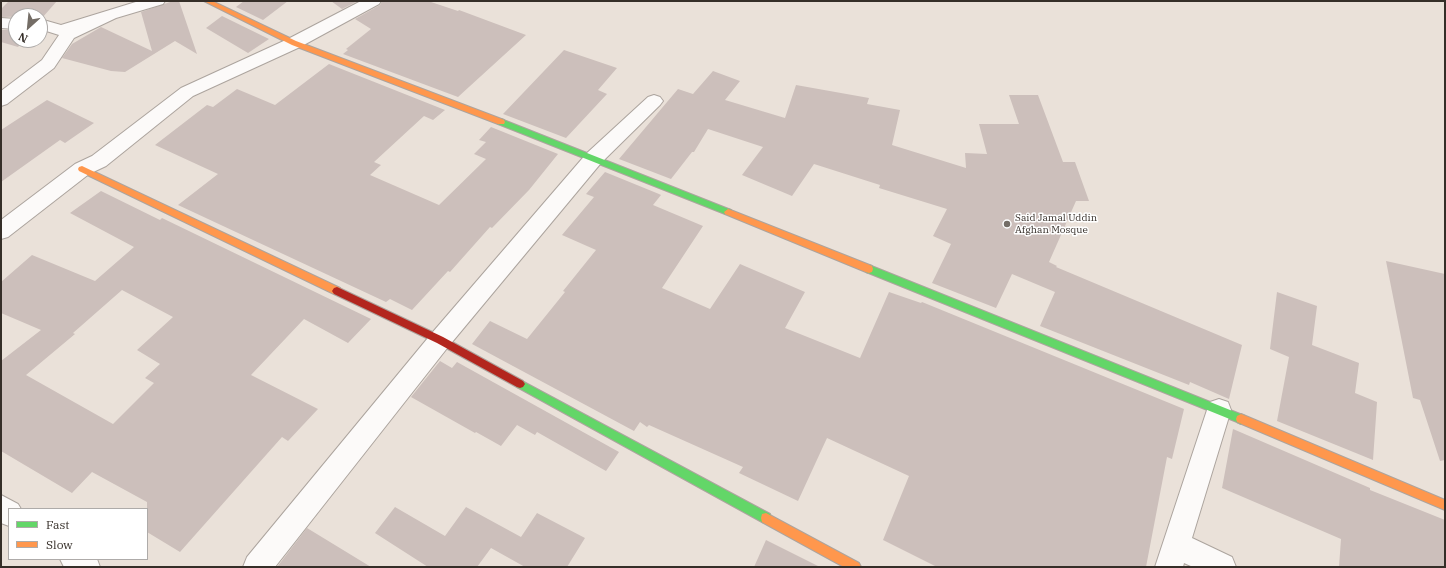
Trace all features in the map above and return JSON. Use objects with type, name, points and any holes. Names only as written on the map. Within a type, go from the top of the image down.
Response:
[{"type":"street","points":[[48,26],[62,30],[110,14],[157,1]]},
{"type":"street","points":[[207,1],[294,43],[594,158],[1219,410],[1445,505]]},
{"type":"street","points":[[1,231],[82,169],[99,161],[187,92],[294,43],[373,1]]},
{"type":"street","points":[[1,100],[48,64],[68,34],[110,14]]},
{"type":"street","points":[[257,567],[440,340],[594,158],[654,101]]},
{"type":"street","points":[[82,169],[440,340],[855,567]]},
{"type":"street","points":[[1219,410],[1172,555],[1222,567]]},
{"type":"street","points":[[76,560],[86,567]]},
{"type":"building","points":[[9,1],[57,1],[48,11],[48,8],[8,8],[8,17],[1,17],[1,9]]},
{"type":"building","points":[[173,1],[179,1],[197,54],[175,41],[125,72],[111,71],[62,58],[72,44],[101,27],[152,51],[141,12]]},
{"type":"building","points":[[244,1],[288,1],[263,20],[236,7]]},
{"type":"building","points":[[331,1],[358,1],[342,9]]},
{"type":"building","points":[[382,1],[428,1],[458,11],[459,10],[526,35],[458,97],[343,54],[348,50],[346,49],[371,29],[355,19],[380,5]]},
{"type":"building","points":[[222,16],[269,39],[248,53],[206,28]]},
{"type":"building","points":[[1,30],[8,30],[8,44],[1,42]]},
{"type":"building","points":[[564,50],[617,68],[598,90],[607,94],[566,138],[503,114]]},
{"type":"building","points":[[329,64],[445,110],[433,120],[424,116],[374,162],[381,165],[370,175],[439,205],[486,159],[474,154],[486,142],[479,140],[491,127],[558,154],[529,190],[492,228],[490,227],[450,272],[448,271],[412,310],[390,299],[386,302],[178,205],[218,174],[155,145],[207,105],[213,107],[237,89],[275,105]]},
{"type":"building","points":[[713,71],[740,81],[725,100],[785,118],[796,85],[869,98],[867,104],[900,110],[892,145],[966,168],[965,153],[987,154],[979,124],[1019,124],[1009,95],[1038,95],[1063,162],[1075,162],[1089,201],[1076,201],[1049,262],[1057,266],[1056,267],[1242,345],[1229,399],[1190,382],[1189,385],[1040,326],[1055,292],[1012,274],[996,308],[932,283],[951,244],[933,236],[947,209],[879,188],[880,185],[814,164],[792,196],[742,175],[763,147],[708,129],[694,152],[692,152],[671,179],[619,159],[678,89],[693,94]]},
{"type":"building","points":[[47,100],[94,123],[65,143],[60,140],[1,182],[1,130]]},
{"type":"building","points":[[605,172],[661,195],[653,205],[703,226],[662,288],[710,309],[740,264],[805,292],[785,328],[860,358],[889,292],[921,303],[922,302],[1184,409],[1172,459],[1167,457],[1146,567],[937,567],[883,540],[909,476],[827,438],[798,501],[739,473],[743,467],[649,425],[647,427],[640,422],[634,431],[472,344],[490,321],[527,339],[565,292],[563,291],[596,250],[562,235],[594,197],[586,194]]},
{"type":"building","points":[[101,191],[160,220],[162,218],[371,319],[348,343],[304,319],[251,375],[318,409],[288,441],[282,437],[180,552],[148,533],[147,502],[92,472],[72,493],[1,451],[1,361],[41,330],[1,313],[1,282],[32,255],[95,281],[134,247],[70,213]],"holes":[[[122,290],[173,317],[137,350],[160,364],[145,378],[154,383],[113,424],[26,375],[75,334],[73,333]]]},
{"type":"building","points":[[1386,261],[1445,274],[1445,460],[1440,461],[1420,400],[1413,398]]},
{"type":"building","points":[[1277,292],[1317,306],[1312,345],[1359,363],[1355,393],[1377,402],[1373,460],[1277,421],[1289,357],[1270,349]]},
{"type":"building","points":[[440,361],[452,368],[457,362],[619,452],[606,471],[537,432],[535,435],[517,425],[501,446],[476,432],[475,433],[411,397]]},
{"type":"building","points":[[1233,429],[1370,488],[1370,490],[1445,520],[1445,567],[1339,567],[1341,539],[1222,488]]},
{"type":"building","points":[[395,507],[445,536],[466,507],[521,537],[537,513],[585,538],[567,567],[525,567],[491,548],[477,567],[428,567],[375,533]]},
{"type":"building","points":[[307,528],[371,567],[277,567]]},
{"type":"building","points":[[766,540],[820,567],[754,567]]},
{"type":"traffic: fast","points":[[501,122],[728,212]]},
{"type":"traffic: fast","points":[[869,269],[1241,419]]},
{"type":"traffic: fast","points":[[520,384],[766,518]]},
{"type":"traffic: slow","points":[[207,1],[294,43],[501,122]]},
{"type":"traffic: slow","points":[[82,169],[337,291]]},
{"type":"traffic: slow","points":[[728,212],[869,269]]},
{"type":"traffic: slow","points":[[1241,419],[1445,505]]},
{"type":"traffic: slow","points":[[766,518],[855,567]]},
{"type":"traffic: jam","points":[[337,291],[440,340],[520,384]]},
{"type":"place","name":"Said Jamal Uddin Afghan Mosque","points":[[1007,224]]}]
